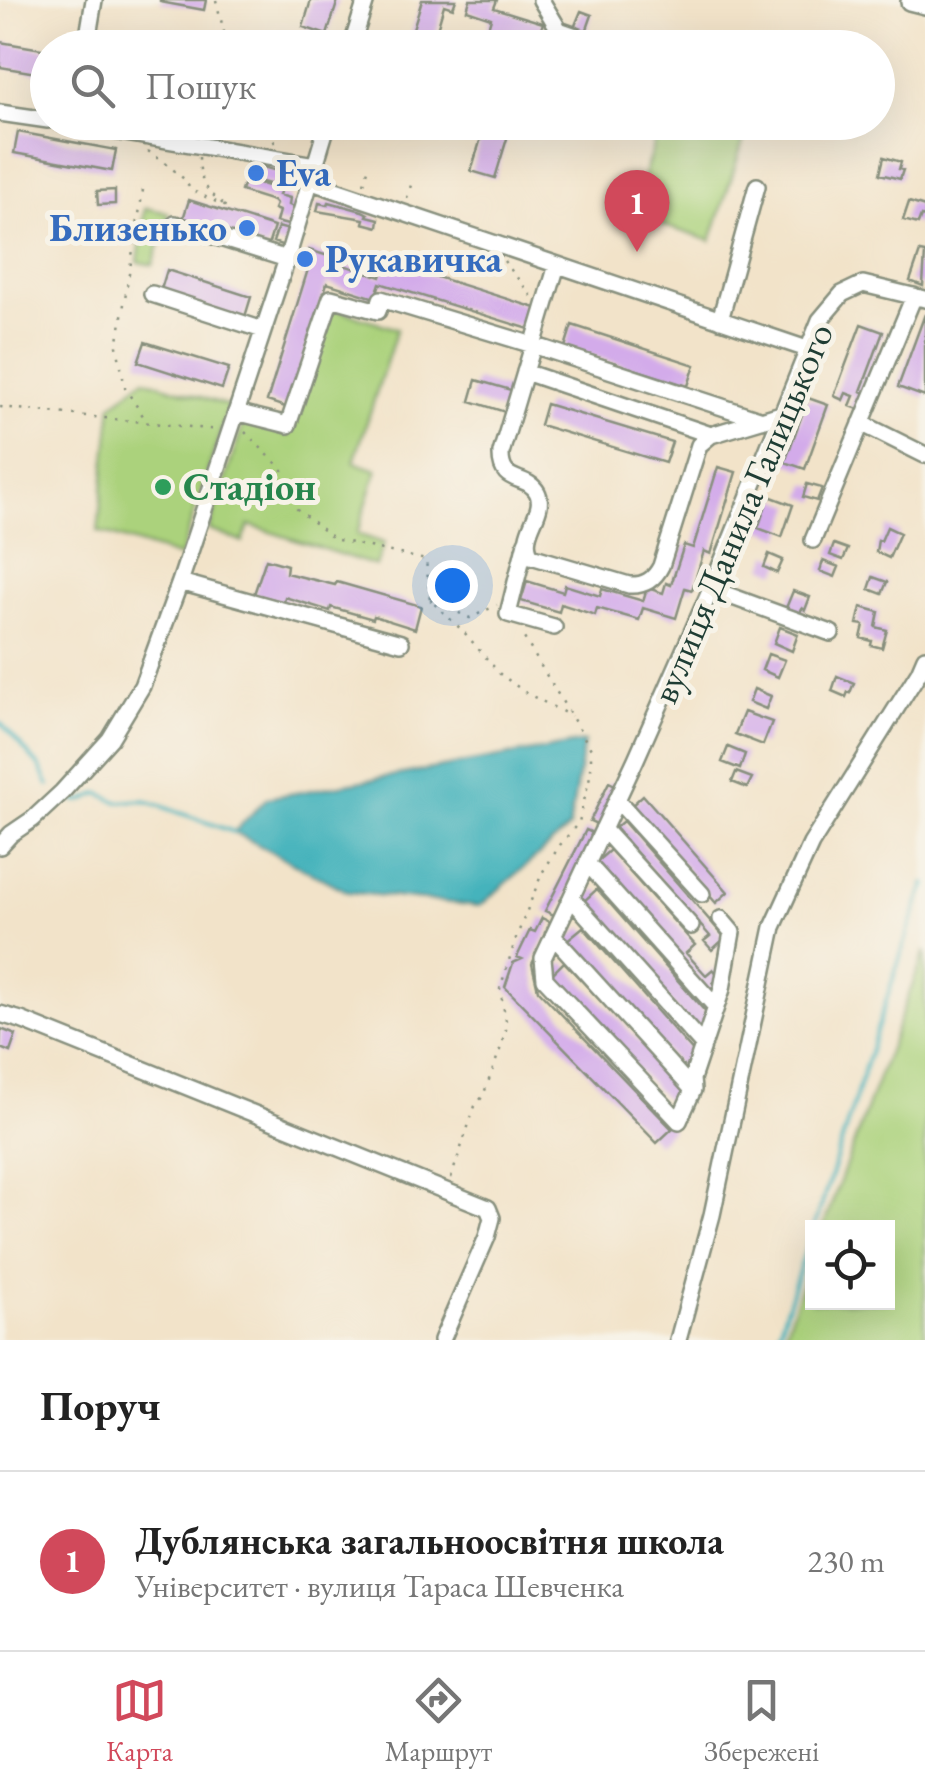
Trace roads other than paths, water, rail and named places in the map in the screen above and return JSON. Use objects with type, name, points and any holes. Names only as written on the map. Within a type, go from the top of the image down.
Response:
[{"type":"street","points":[[89,30],[94,0]]},
{"type":"street","points":[[357,30],[366,0]]},
{"type":"street","points":[[541,0],[559,30]]},
{"type":"street","points":[[0,113],[30,117]]},
{"type":"street","points":[[168,140],[314,165]]},
{"type":"street","points":[[0,820],[4,840],[62,792],[110,739],[142,686],[233,422],[322,140]]},
{"type":"street","points":[[310,182],[807,349]]},
{"type":"street","points":[[720,320],[757,186]]},
{"type":"street","points":[[174,224],[286,259]]},
{"type":"street","points":[[554,627],[508,614],[539,505],[538,494],[505,472],[500,460],[557,265]]},
{"type":"street","name":"вулиця Данила Галицького","points":[[693,1090],[679,1121],[544,979],[543,958],[711,589],[820,320],[842,294],[862,284],[919,298]]},
{"type":"street","points":[[152,294],[263,330]]},
{"type":"street","points":[[233,422],[288,425],[331,298],[378,311],[382,299],[762,420]]},
{"type":"street","points":[[813,540],[919,298]]},
{"type":"street","points":[[525,372],[711,435]]},
{"type":"street","points":[[526,542],[528,552],[535,558],[629,585],[645,584],[661,566],[699,445],[711,435],[781,414]]},
{"type":"street","points":[[861,423],[925,455]]},
{"type":"street","points":[[180,582],[401,643]]},
{"type":"street","points":[[711,589],[831,633]]},
{"type":"street","points":[[678,1340],[712,1215],[773,927],[812,844],[925,658]]},
{"type":"street","points":[[617,800],[702,894]]},
{"type":"street","points":[[603,829],[691,926]]},
{"type":"street","points":[[588,863],[716,1006]]},
{"type":"street","points":[[571,898],[703,1045]]},
{"type":"street","points":[[693,1090],[692,1079],[722,989],[732,932],[720,918]]},
{"type":"street","points":[[554,936],[693,1090]]},
{"type":"street","points":[[0,1014],[488,1208],[492,1218],[487,1238],[442,1340]]},
{"type":"water","points":[[584,742],[569,828],[480,906],[348,892],[234,832],[267,798]]},
{"type":"waterway","points":[[0,722],[40,767],[49,785]]},
{"type":"waterway","points":[[60,799],[82,801],[99,793],[118,802],[144,800],[234,832]]},
{"type":"waterway","points":[[817,1220],[925,884]]},
{"type":"waterway","points":[[776,1340],[805,1252]]},
{"type":"place","name":"Eva","points":[[256,173]]},
{"type":"place","name":"Близенько","points":[[247,228]]},
{"type":"place","name":"Дублянська загальноосвітня школа","points":[[637,252]]},
{"type":"place","name":"Рукавичка","points":[[305,259]]},
{"type":"place","name":"Стадіон","points":[[163,487]]}]
